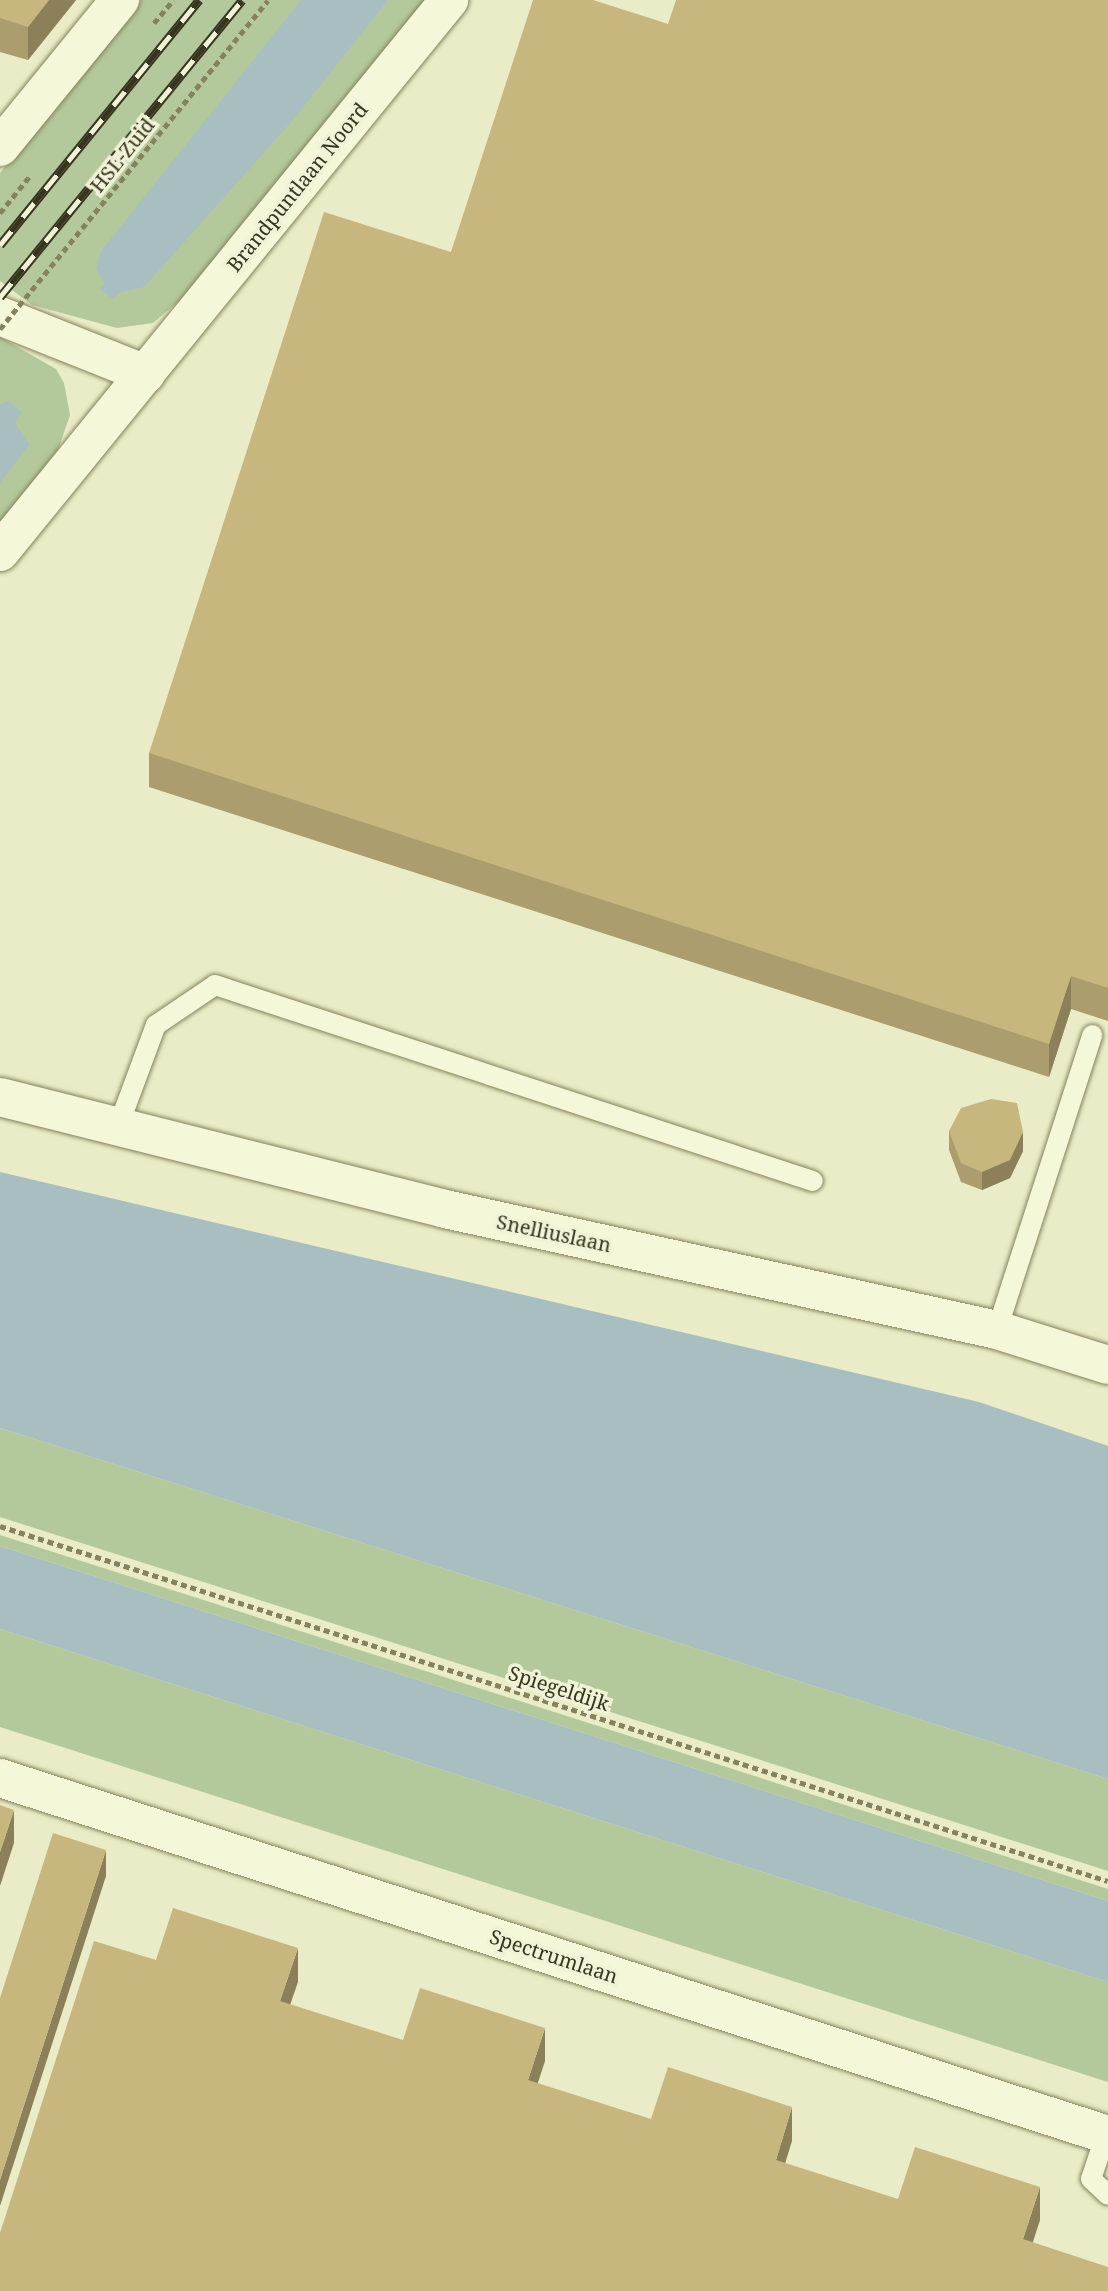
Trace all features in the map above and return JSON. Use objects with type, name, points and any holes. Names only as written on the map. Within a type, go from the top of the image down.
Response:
[{"type":"street","points":[[0,147],[120,0]]},
{"type":"street","name":"Brandpuntlaan Noord","points":[[0,552],[449,0]]},
{"type":"street","points":[[0,316],[146,374]]},
{"type":"street","name":"Snelliuslaan","points":[[0,1097],[445,1209],[997,1330],[1108,1365]]},
{"type":"street","name":"Spectrumlaan","points":[[0,1778],[1107,2134]]},
{"type":"lane","points":[[118,1127],[156,1025],[215,985],[813,1181]]},
{"type":"lane","points":[[997,1330],[1092,1035]]},
{"type":"lane","points":[[1107,2134],[1091,2179],[1108,2195]]},
{"type":"path","name":"HSL-Zuid","points":[[0,329],[268,0]]},
{"type":"path","name":"Spiegeldijk","points":[[0,1526],[1108,1881]]},
{"type":"green space","points":[[141,0],[426,0],[186,295],[153,323],[117,328],[32,305],[0,281],[0,173]]},
{"type":"green space","points":[[0,337],[56,369],[64,383],[70,415],[56,456],[0,524]]},
{"type":"green space","points":[[0,1428],[1108,1779],[1108,1871],[0,1517]]},
{"type":"green space","points":[[0,1535],[1108,1889],[1108,1901],[0,1546]]},
{"type":"green space","points":[[0,1629],[1108,1982],[1108,2082],[0,1727]]},
{"type":"shaded area","points":[[301,0],[388,0],[293,120],[144,287],[120,292],[113,299],[100,289],[104,283],[96,269],[101,251]]},
{"type":"shaded area","points":[[9,401],[22,412],[15,422],[29,445],[0,483],[0,405]]},
{"type":"shaded area","points":[[0,1172],[979,1402],[1108,1446],[1108,1779],[0,1428]]},
{"type":"shaded area","points":[[0,1546],[1108,1901],[1108,1982],[0,1629]]},
{"type":"building","points":[[0,0],[49,0],[28,27],[0,18]]},
{"type":"building","points":[[533,0],[593,0],[668,24],[676,0],[1108,0],[1108,988],[1071,976],[1049,1044],[149,753],[324,212],[451,252]]},
{"type":"building","points":[[991,1099],[1017,1103],[1023,1132],[1010,1160],[982,1172],[961,1163],[949,1131],[961,1108]]},
{"type":"building","points":[[0,1805],[14,1810],[0,1852]]},
{"type":"building","points":[[53,1833],[106,1850],[0,2180],[0,1998]]},
{"type":"building","points":[[173,1908],[298,1948],[280,2001],[403,2040],[420,1988],[545,2028],[528,2080],[651,2119],[668,2067],[792,2107],[776,2160],[898,2199],[915,2147],[1040,2187],[1023,2239],[1108,2267],[1108,2291],[0,2291],[0,2233],[94,1941],[156,1960]]},
{"type":"railway","points":[[0,245],[199,0]]},
{"type":"railway","points":[[0,297],[242,0]]}]
